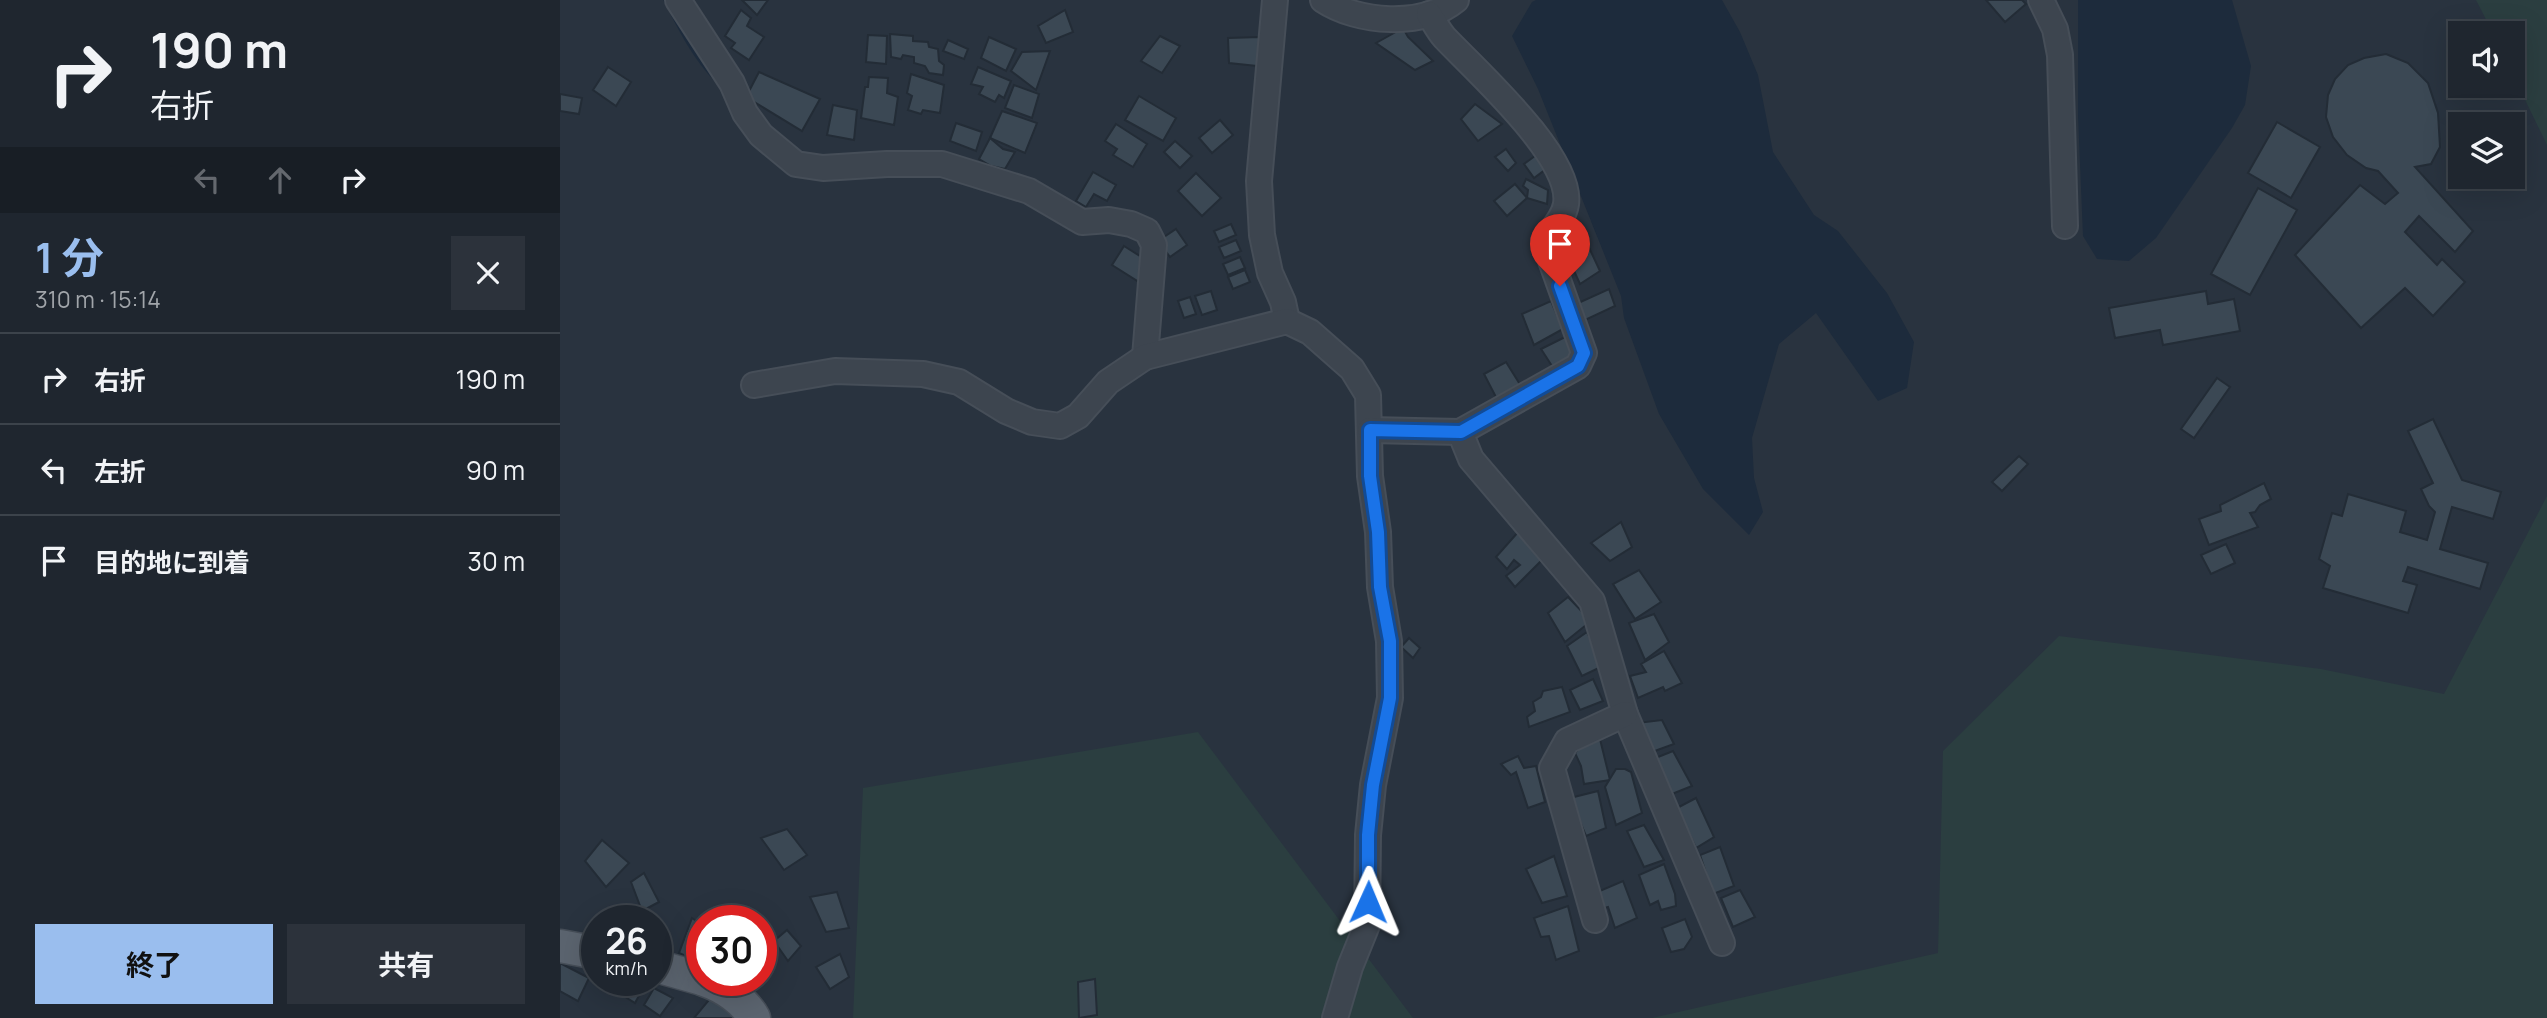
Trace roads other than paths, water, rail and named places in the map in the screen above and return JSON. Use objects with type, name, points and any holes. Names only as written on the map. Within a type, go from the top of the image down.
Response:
[{"type":"main road","points":[[560,946],[581,950]]},
{"type":"main road","points":[[734,996],[749,1009],[754,1018]]},
{"type":"street","points":[[678,0],[732,83],[745,113],[761,135],[796,164],[823,168],[942,164],[1029,191],[1082,222],[1109,220],[1131,224],[1147,231],[1154,245],[1145,357]]},
{"type":"street","points":[[1275,0],[1259,181],[1262,235],[1269,273],[1283,302],[1287,321]]},
{"type":"street","points":[[1323,0],[1336,9],[1357,16],[1402,18],[1429,14],[1456,0]]},
{"type":"street","points":[[2041,0],[2055,29],[2060,55],[2066,226]]},
{"type":"street","points":[[1370,430],[1461,432],[1578,366],[1584,353],[1544,241],[1563,214],[1567,202],[1563,179],[1543,146],[1476,67],[1443,35],[1429,14]]},
{"type":"street","points":[[754,385],[835,371],[922,374],[959,382],[1006,411],[1032,422],[1060,426],[1078,416],[1108,382],[1145,357],[1287,321],[1310,332],[1352,369],[1368,395],[1370,476],[1378,532],[1380,587],[1390,641],[1390,698],[1373,785],[1368,835],[1367,925],[1350,967],[1335,1018]]},
{"type":"street","points":[[1461,432],[1471,459],[1592,601],[1625,714],[1721,943]]},
{"type":"street","points":[[1595,920],[1552,768],[1567,741],[1625,714]]},
{"type":"water","points":[[1722,0],[1740,32],[1758,75],[1773,152],[1814,215],[1838,231],[1887,293],[1914,342],[1907,388],[1878,401],[1816,313],[1779,344],[1752,438],[1754,478],[1763,512],[1749,535],[1703,489],[1659,414],[1624,318],[1621,296],[1538,89],[1512,36],[1532,2]]},
{"type":"water","points":[[2078,0],[2232,0],[2251,66],[2245,105],[2232,128],[2156,238],[2129,261],[2097,259],[2083,236],[2078,115]]},
{"type":"waterway","points":[[666,0],[682,32],[717,80]]}]
